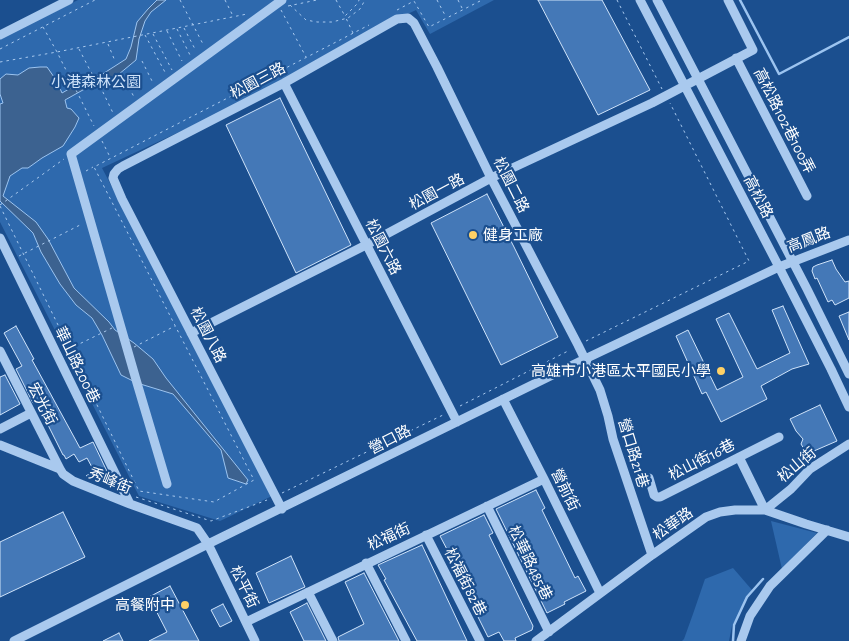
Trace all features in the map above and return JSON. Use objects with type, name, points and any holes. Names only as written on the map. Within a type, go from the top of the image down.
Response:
[{"type":"street","points":[[0,34],[69,0]]},
{"type":"street","name":"高松路","points":[[640,0],[779,267],[849,407]]},
{"type":"street","name":"高松路","points":[[657,0],[846,363],[849,374]]},
{"type":"street","name":"松園一路","points":[[191,333],[366,245],[491,178],[652,103],[753,50],[728,0]]},
{"type":"street","points":[[167,484],[70,154],[269,10],[283,3]]},
{"type":"street","name":"松園三路","points":[[114,174],[123,166],[284,83],[398,19],[408,18],[414,23]]},
{"type":"street","name":"松園二路","points":[[414,23],[491,178],[585,359]]},
{"type":"street","name":"高松路102巷100弄","points":[[736,58],[807,196]]},
{"type":"street","name":"松園六路","points":[[284,83],[457,422]]},
{"type":"street","name":"松園八路","points":[[114,174],[113,178],[122,199],[282,509]]},
{"type":"street","name":"華山路200巷","points":[[0,238],[131,499]]},
{"type":"street","name":"高鳳路","points":[[779,267],[849,240]]},
{"type":"street","points":[[0,260],[10,257]]},
{"type":"street","name":"營口路","points":[[14,641],[585,359],[779,267]]},
{"type":"street","name":"宏光街","points":[[0,351],[60,469]]},
{"type":"street","name":"營口路21巷","points":[[585,359],[600,390],[613,439],[652,555]]},
{"type":"street","points":[[831,369],[846,363]]},
{"type":"street","name":"營前街","points":[[503,400],[600,593]]},
{"type":"street","points":[[0,428],[31,412]]},
{"type":"street","name":"松山街16巷","points":[[650,478],[654,495],[660,497],[779,437]]},
{"type":"street","name":"松山街","points":[[765,510],[791,489],[810,470],[849,444]]},
{"type":"street","name":"秀峰街","points":[[0,445],[60,469],[63,474],[73,480],[131,499],[196,528],[208,544]]},
{"type":"street","points":[[739,457],[765,510]]},
{"type":"street","name":"松福街","points":[[246,622],[544,479]]},
{"type":"street","name":"松華路485巷","points":[[488,506],[548,632]]},
{"type":"street","name":"松華路","points":[[536,641],[706,517],[720,512],[765,510],[849,537]]},
{"type":"street","points":[[741,641],[750,616],[770,586],[827,530]]},
{"type":"street","name":"松福街82巷","points":[[426,535],[480,641]]},
{"type":"street","name":"松平街","points":[[208,544],[255,641]]},
{"type":"street","points":[[366,564],[406,641]]},
{"type":"street","points":[[308,592],[333,641]]},
{"type":"path","points":[[0,49],[95,0]]},
{"type":"path","points":[[180,0],[208,54]]},
{"type":"path","points":[[225,0],[234,17]]},
{"type":"path","points":[[290,6],[317,0]]},
{"type":"path","points":[[336,0],[353,33]]},
{"type":"path","points":[[345,16],[359,0]]},
{"type":"path","points":[[283,3],[290,6],[306,20],[332,22],[348,18],[360,10],[365,0]]},
{"type":"path","points":[[437,0],[447,18]]},
{"type":"path","points":[[458,0],[463,10]]},
{"type":"path","points":[[469,0],[472,5]]},
{"type":"path","points":[[397,10],[414,1],[429,27],[482,0]]},
{"type":"path","points":[[618,0],[666,96]]},
{"type":"path","points":[[269,10],[280,8],[306,57]]},
{"type":"path","points":[[0,62],[251,13]]},
{"type":"path","points":[[70,154],[1,205],[69,350],[139,491],[214,502],[254,480],[94,167],[371,24]]},
{"type":"path","points":[[43,27],[58,52],[110,158]]},
{"type":"path","points":[[183,27],[194,64]]},
{"type":"path","points":[[176,28],[194,64]]},
{"type":"path","points":[[166,30],[194,64]]},
{"type":"path","points":[[153,33],[173,79]]},
{"type":"path","points":[[145,35],[173,79]]},
{"type":"path","points":[[107,42],[115,61]]},
{"type":"path","points":[[79,48],[92,74]]},
{"type":"path","points":[[142,61],[157,91]]},
{"type":"path","points":[[123,76],[138,105]]},
{"type":"path","points":[[100,86],[117,120]]},
{"type":"path","points":[[10,257],[23,254],[90,220]]},
{"type":"path","points":[[69,350],[119,324]]},
{"type":"path","points":[[127,351],[176,326]]},
{"type":"path","points":[[131,499],[211,521],[276,496]]},
{"type":"green space","name":"小港森林公園","points":[[78,0],[494,0],[430,34],[416,10],[284,83],[102,168],[274,495],[220,521],[139,496],[0,222],[0,39]]},
{"type":"green space","points":[[771,521],[817,533],[782,569]]},
{"type":"green space","points":[[733,568],[752,590],[732,626],[729,641],[682,641],[705,579]]},
{"type":"shaded area","points":[[157,0],[166,0],[151,12],[145,21],[139,39],[136,60],[113,79],[90,86],[65,100],[67,108],[71,109],[79,118],[63,146],[28,168],[22,168],[10,176],[3,196],[36,222],[48,239],[74,288],[115,330],[153,359],[166,378],[248,480],[246,484],[228,478],[221,450],[173,394],[137,383],[121,375],[92,318],[76,305],[60,284],[41,252],[33,233],[0,201],[0,104],[3,103],[0,94],[0,79],[6,74],[18,75],[29,68],[47,67],[54,77],[60,78],[59,86],[62,93],[90,77],[101,75],[126,59],[137,22]]},
{"type":"building","points":[[538,0],[602,0],[650,90],[598,115]]},
{"type":"building","points":[[280,98],[351,245],[296,273],[226,125]]},
{"type":"building","points":[[487,194],[558,337],[501,365],[431,223]]},
{"type":"building","points":[[832,260],[845,282],[849,281],[849,298],[835,305],[832,300],[828,302],[812,271],[813,267]]},
{"type":"building","points":[[783,306],[809,364],[792,369],[761,386],[767,399],[721,422],[706,392],[702,394],[676,336],[688,330],[717,390],[743,377],[716,319],[729,313],[757,369],[790,353],[772,310]]},
{"type":"building","points":[[849,312],[849,340],[839,316]]},
{"type":"building","points":[[16,326],[34,359],[32,360],[80,448],[93,442],[114,486],[112,487],[86,476],[94,471],[87,458],[79,462],[74,454],[66,459],[63,455],[36,401],[33,403],[16,369],[22,366],[4,333]]},
{"type":"building","points":[[5,375],[20,404],[0,415],[0,377]]},
{"type":"building","points":[[820,405],[837,441],[807,454],[801,444],[803,439],[796,431],[790,419]]},
{"type":"building","points":[[536,490],[545,508],[542,510],[575,578],[578,576],[586,591],[547,613],[496,509]]},
{"type":"building","points":[[63,512],[85,557],[0,597],[0,542]]},
{"type":"building","points":[[484,515],[493,533],[489,535],[533,626],[532,630],[515,638],[516,641],[504,641],[499,632],[488,637],[458,580],[448,558],[451,557],[440,536]]},
{"type":"building","points":[[422,545],[467,641],[417,641],[384,580],[386,579],[378,565]]},
{"type":"building","points":[[291,556],[305,587],[269,603],[256,573]]},
{"type":"building","points":[[364,573],[399,641],[339,641],[338,637],[364,624],[345,582]]},
{"type":"building","points":[[170,586],[199,641],[149,641],[167,632],[149,597]]},
{"type":"building","points":[[307,603],[326,641],[304,641],[290,612]]},
{"type":"building","points":[[223,604],[232,621],[220,627],[211,610]]},
{"type":"building","points":[[119,633],[123,641],[103,641]]},
{"type":"waterway","points":[[740,0],[779,74],[849,37]]},
{"type":"waterway","points":[[733,641],[734,625],[747,597],[763,579]]},
{"type":"place","name":"健身工廠","points":[[473,235]]},
{"type":"place","name":"高雄市小港區太平國民小學","points":[[721,371]]},
{"type":"place","name":"高餐附中","points":[[185,605]]}]
